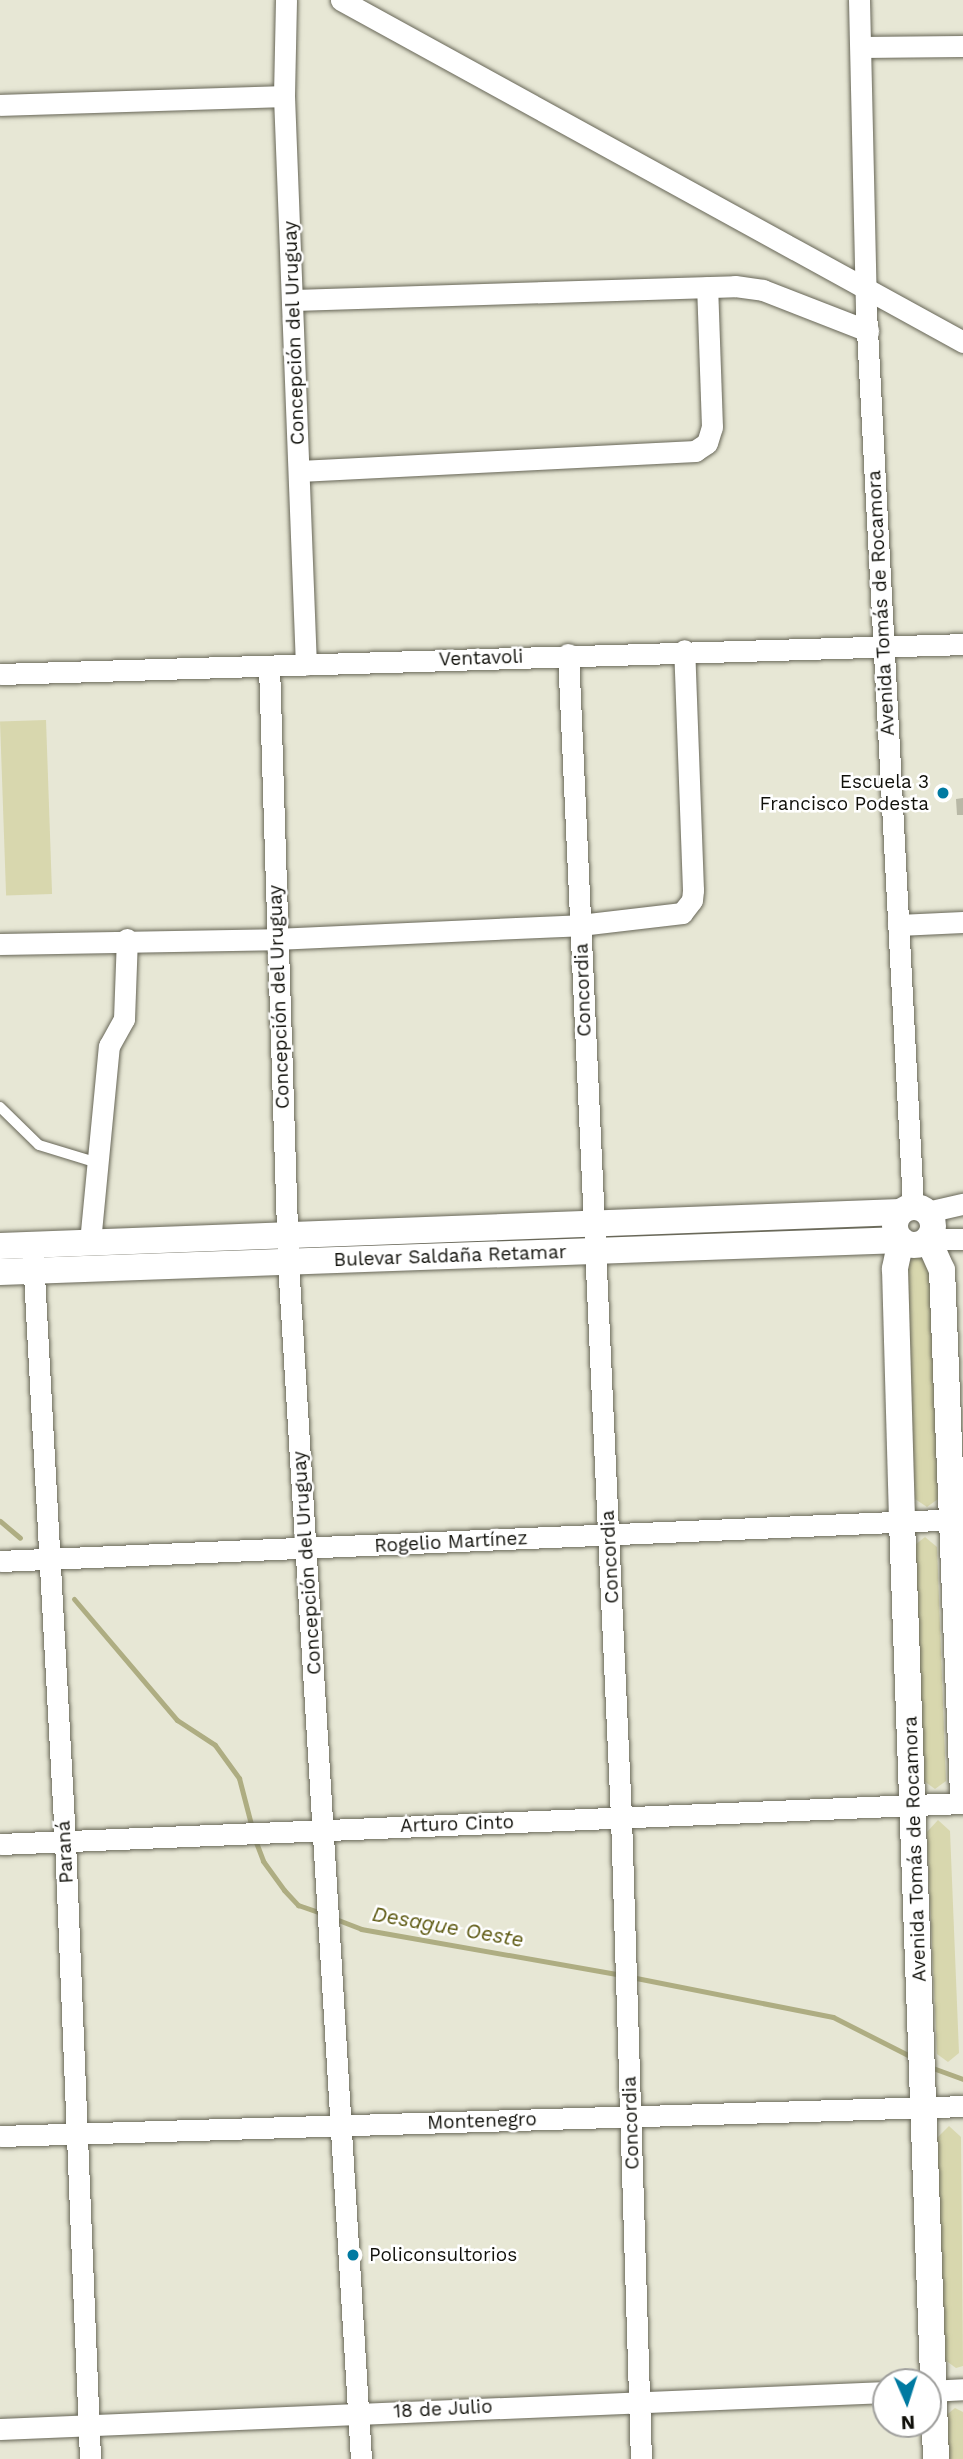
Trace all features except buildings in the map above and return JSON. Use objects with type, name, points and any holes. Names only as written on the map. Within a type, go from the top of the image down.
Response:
[{"type":"street","name":"Concepción del Uruguay","points":[[286,0],[284,96],[294,300],[306,665]]},
{"type":"street","points":[[341,0],[866,292],[963,342]]},
{"type":"street","name":"Avenida Tomás de Rocamora","points":[[859,0],[867,331],[914,1210]]},
{"type":"street","points":[[861,47],[963,46]]},
{"type":"street","points":[[0,105],[284,96]]},
{"type":"street","points":[[294,300],[707,287],[763,290],[867,331]]},
{"type":"street","points":[[299,471],[695,451],[707,443],[712,428],[707,287]]},
{"type":"street","name":"Ventavoli","points":[[0,674],[684,650],[963,644]]},
{"type":"street","points":[[0,944],[127,939],[275,939],[580,925],[682,913],[692,900],[684,650]]},
{"type":"street","name":"Concordia","points":[[568,654],[621,1817],[641,2459]]},
{"type":"street","name":"Concepción del Uruguay","points":[[269,666],[275,939],[288,1262],[361,2459]]},
{"type":"street","points":[[898,925],[963,922]]},
{"type":"street","points":[[90,1242],[109,1046],[124,1019],[127,939]]},
{"type":"street","name":"Bulevar Saldaña Retamar","points":[[0,1272],[33,1257],[90,1242],[914,1210],[963,1203]]},
{"type":"street","points":[[901,1240],[895,1226],[914,1210],[934,1225],[928,1239],[942,1270],[956,1519],[963,1796]]},
{"type":"street","name":"Bulevar Saldaña Retamar","points":[[0,1246],[33,1257],[288,1262],[901,1240],[914,1245],[928,1239],[963,1239]]},
{"type":"street","name":"Avenida Tomás de Rocamora","points":[[901,1240],[895,1269],[902,1522],[924,2064],[930,2368]]},
{"type":"street","name":"Paraná","points":[[33,1257],[47,1560],[65,1841],[90,2459]]},
{"type":"street","name":"Rogelio Martínez","points":[[0,1561],[956,1519]]},
{"type":"street","name":"Arturo Cinto","points":[[0,1844],[963,1803]]},
{"type":"street","name":"Montenegro","points":[[0,2136],[963,2106]]},
{"type":"street","points":[[942,2390],[963,2389]]},
{"type":"street","name":"18 de Julio","points":[[0,2428],[638,2399],[872,2392]]},
{"type":"street","name":"Avenida Tomás de Rocamora","points":[[934,2438],[936,2459]]},
{"type":"lane","points":[[0,1107],[39,1145],[98,1163]]},
{"type":"green space","points":[[46,720],[52,894],[6,895],[0,722]]},
{"type":"green space","points":[[917,1254],[929,1265],[938,1499],[927,1507],[915,1499],[906,1266]]},
{"type":"green space","points":[[925,1537],[937,1547],[946,1781],[935,1789],[924,1781],[915,1545]]},
{"type":"green space","points":[[938,1820],[950,1831],[959,2053],[948,2062],[937,2054],[927,1832]]},
{"type":"green space","points":[[949,2126],[961,2137],[963,2366],[956,2368],[945,2360],[937,2138]]},
{"type":"green space","points":[[955,2408],[963,2412],[963,2459],[946,2459],[944,2417]]},
{"type":"waterway","name":"Desague Oeste","points":[[0,1521],[20,1538]]},
{"type":"waterway","name":"Desague Oeste","points":[[74,1599],[177,1720],[215,1745],[239,1778],[252,1828]]},
{"type":"waterway","name":"Desague Oeste","points":[[254,1837],[263,1861],[284,1890],[298,1905],[324,1914]]},
{"type":"waterway","name":"Desague Oeste","points":[[333,1918],[361,1929],[622,1975]]},
{"type":"waterway","name":"Desague Oeste","points":[[631,1977],[833,2017],[912,2057]]},
{"type":"waterway","name":"Desague Oeste","points":[[930,2067],[963,2079]]},
{"type":"place","name":"Escuela 3 Francisco Podesta","points":[[943,793]]},
{"type":"place","name":"Policonsultorios","points":[[353,2255]]}]
